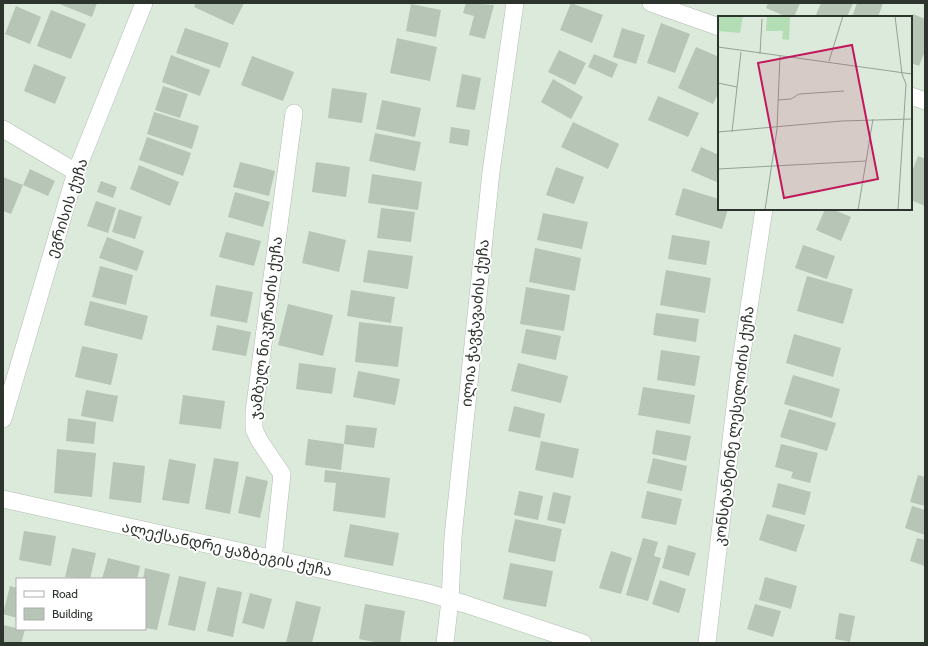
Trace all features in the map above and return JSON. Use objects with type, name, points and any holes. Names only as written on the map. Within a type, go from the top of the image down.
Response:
[{"type":"street","name":"ეგრისის ქუჩა","points":[[3,419],[76,172],[144,3]]},
{"type":"street","name":"ილია ჭავჭავაძის ქუჩა","points":[[445,643],[450,600],[453,537],[491,172],[514,3]]},
{"type":"street","points":[[651,3],[718,27]]},
{"type":"street","points":[[912,96],[925,101]]},
{"type":"street","name":"ჯამბულ ნიკურაძის ქუჩა","points":[[273,559],[282,474],[259,440],[254,429],[254,412],[294,113]]},
{"type":"street","points":[[3,129],[76,172]]},
{"type":"street","name":"კონსტანტინე ლესელიძის ქუჩა","points":[[707,643],[739,373],[764,210]]},
{"type":"street","name":"ალექსანდრე ყაზბეგის ქუჩა","points":[[3,499],[428,593],[582,643]]},
{"type":"building","points":[[57,3],[97,3],[92,17]]},
{"type":"building","points":[[196,3],[244,3],[233,25],[194,7]]},
{"type":"building","points":[[466,3],[494,5],[485,39],[469,35],[474,16],[463,13]]},
{"type":"building","points":[[571,3],[603,15],[592,43],[560,30]]},
{"type":"building","points":[[768,3],[800,3],[794,16],[785,16],[766,8]]},
{"type":"building","points":[[821,3],[853,3],[847,16],[815,16]]},
{"type":"building","points":[[857,3],[883,3],[878,16],[852,16]]},
{"type":"building","points":[[411,4],[441,10],[436,37],[406,31]]},
{"type":"building","points":[[16,6],[41,17],[30,44],[5,34]]},
{"type":"building","points":[[51,10],[86,24],[71,59],[37,46]]},
{"type":"building","points":[[913,14],[925,19],[925,51],[919,66],[912,63]]},
{"type":"building","points":[[661,23],[690,34],[675,73],[647,63]]},
{"type":"building","points":[[185,28],[229,43],[220,68],[176,53]]},
{"type":"building","points":[[622,28],[645,35],[636,64],[613,57]]},
{"type":"building","points":[[397,38],[437,47],[430,81],[390,73]]},
{"type":"building","points":[[696,47],[718,57],[718,94],[713,104],[678,88]]},
{"type":"building","points":[[559,50],[586,63],[575,85],[548,72]]},
{"type":"building","points":[[594,54],[618,64],[612,78],[588,67]]},
{"type":"building","points":[[171,55],[210,70],[200,96],[162,82]]},
{"type":"building","points":[[252,56],[294,72],[283,101],[241,85]]},
{"type":"building","points":[[34,64],[66,77],[55,104],[24,91]]},
{"type":"building","points":[[462,74],[481,78],[475,110],[456,107]]},
{"type":"building","points":[[553,79],[583,97],[571,119],[541,102]]},
{"type":"building","points":[[163,86],[188,94],[180,118],[155,110]]},
{"type":"building","points":[[332,88],[367,93],[362,123],[328,118]]},
{"type":"building","points":[[658,96],[699,113],[688,137],[648,120]]},
{"type":"building","points":[[382,100],[421,108],[415,137],[376,129]]},
{"type":"building","points":[[154,112],[199,126],[192,149],[147,134]]},
{"type":"building","points":[[573,122],[619,144],[608,169],[561,147]]},
{"type":"building","points":[[451,127],[470,130],[468,146],[449,143]]},
{"type":"building","points":[[375,133],[421,142],[415,171],[369,161]]},
{"type":"building","points":[[147,137],[191,153],[183,176],[139,160]]},
{"type":"building","points":[[701,147],[718,155],[718,183],[691,171]]},
{"type":"building","points":[[918,156],[925,159],[925,206],[912,200],[912,171]]},
{"type":"building","points":[[240,162],[275,171],[269,196],[233,187]]},
{"type":"building","points":[[316,162],[350,167],[346,197],[312,192]]},
{"type":"building","points":[[139,165],[179,182],[170,206],[130,189]]},
{"type":"building","points":[[556,167],[584,177],[574,204],[546,195]]},
{"type":"building","points":[[30,169],[55,181],[48,196],[23,185]]},
{"type":"building","points":[[372,174],[422,182],[418,210],[368,203]]},
{"type":"building","points":[[3,177],[23,185],[11,214],[3,211]]},
{"type":"building","points":[[101,181],[117,187],[113,198],[97,192]]},
{"type":"building","points":[[683,188],[718,199],[718,210],[728,210],[722,229],[675,215]]},
{"type":"building","points":[[235,192],[270,202],[263,227],[228,217]]},
{"type":"building","points":[[96,201],[116,208],[108,233],[87,226]]},
{"type":"building","points":[[381,208],[415,212],[411,242],[377,238]]},
{"type":"building","points":[[119,209],[142,217],[135,239],[112,232]]},
{"type":"building","points":[[825,210],[834,210],[851,217],[841,241],[816,230]]},
{"type":"building","points":[[543,213],[588,222],[582,249],[537,240]]},
{"type":"building","points":[[309,231],[346,240],[339,272],[302,263]]},
{"type":"building","points":[[226,232],[261,241],[254,266],[219,257]]},
{"type":"building","points":[[672,235],[710,241],[706,265],[668,259]]},
{"type":"building","points":[[107,237],[144,251],[137,271],[99,258]]},
{"type":"building","points":[[803,245],[835,256],[827,279],[795,268]]},
{"type":"building","points":[[535,248],[581,258],[575,291],[529,282]]},
{"type":"building","points":[[368,250],[413,256],[408,289],[363,282]]},
{"type":"building","points":[[100,266],[133,275],[126,305],[92,297]]},
{"type":"building","points":[[666,270],[711,278],[705,313],[660,305]]},
{"type":"building","points":[[807,276],[853,289],[843,324],[797,311]]},
{"type":"building","points":[[216,285],[253,292],[247,323],[210,316]]},
{"type":"building","points":[[526,287],[570,295],[564,331],[520,324]]},
{"type":"building","points":[[351,290],[395,297],[391,323],[347,316]]},
{"type":"building","points":[[90,301],[148,316],[142,340],[84,325]]},
{"type":"building","points":[[288,304],[333,315],[323,356],[278,345]]},
{"type":"building","points":[[656,313],[699,319],[696,342],[653,335]]},
{"type":"building","points":[[359,322],[403,327],[398,367],[355,362]]},
{"type":"building","points":[[217,325],[251,332],[246,356],[212,350]]},
{"type":"building","points":[[526,329],[561,336],[556,360],[521,353]]},
{"type":"building","points":[[794,334],[841,348],[833,377],[786,363]]},
{"type":"building","points":[[82,346],[118,354],[111,385],[75,377]]},
{"type":"building","points":[[661,350],[700,356],[695,386],[657,380]]},
{"type":"building","points":[[299,363],[336,368],[332,394],[296,389]]},
{"type":"building","points":[[518,363],[568,376],[561,403],[511,391]]},
{"type":"building","points":[[358,371],[400,379],[395,405],[353,397]]},
{"type":"building","points":[[793,375],[840,389],[832,418],[784,404]]},
{"type":"building","points":[[643,387],[695,395],[690,424],[638,415]]},
{"type":"building","points":[[86,390],[118,396],[113,422],[81,416]]},
{"type":"building","points":[[183,395],[225,401],[221,429],[179,424]]},
{"type":"building","points":[[514,406],[545,414],[540,438],[508,431]]},
{"type":"building","points":[[789,409],[836,423],[827,451],[780,437]]},
{"type":"building","points":[[68,418],[96,422],[94,444],[66,441]]},
{"type":"building","points":[[346,425],[377,428],[374,448],[344,444]]},
{"type":"building","points":[[656,430],[691,436],[686,461],[652,454]]},
{"type":"building","points":[[308,439],[344,444],[341,470],[305,465]]},
{"type":"building","points":[[541,441],[579,449],[573,478],[535,470]]},
{"type":"building","points":[[781,444],[818,453],[810,483],[791,478],[793,472],[775,467]]},
{"type":"building","points":[[57,449],[96,453],[92,497],[54,493]]},
{"type":"building","points":[[214,458],[239,462],[230,514],[205,509]]},
{"type":"building","points":[[653,458],[687,466],[682,491],[647,483]]},
{"type":"building","points":[[169,459],[196,464],[189,504],[162,500]]},
{"type":"building","points":[[113,462],[145,466],[141,503],[109,499]]},
{"type":"building","points":[[325,470],[390,478],[385,518],[333,511],[336,483],[324,482]]},
{"type":"building","points":[[918,475],[925,477],[925,506],[910,502]]},
{"type":"building","points":[[246,476],[268,481],[260,518],[238,513]]},
{"type":"building","points":[[778,483],[811,492],[805,515],[772,507]]},
{"type":"building","points":[[519,491],[543,496],[538,520],[514,515]]},
{"type":"building","points":[[647,491],[682,499],[676,525],[641,518]]},
{"type":"building","points":[[553,492],[571,496],[565,524],[547,520]]},
{"type":"building","points":[[912,506],[925,510],[925,535],[905,528]]},
{"type":"building","points":[[767,514],[805,525],[796,552],[759,540]]},
{"type":"building","points":[[515,519],[562,529],[555,562],[508,552]]},
{"type":"building","points":[[350,524],[399,533],[393,566],[344,557]]},
{"type":"building","points":[[24,531],[56,536],[51,566],[19,560]]},
{"type":"building","points":[[643,538],[658,542],[654,556],[661,558],[648,601],[626,595]]},
{"type":"building","points":[[917,538],[925,540],[925,566],[910,561]]},
{"type":"building","points":[[668,545],[696,553],[689,576],[662,568]]},
{"type":"building","points":[[72,548],[96,553],[90,578],[65,577]]},
{"type":"building","points":[[611,551],[632,558],[621,594],[599,588]]},
{"type":"building","points":[[108,558],[140,566],[137,578],[102,578]]},
{"type":"building","points":[[510,563],[553,571],[546,607],[503,599]]},
{"type":"building","points":[[145,568],[170,574],[157,630],[146,628],[146,578],[143,578]]},
{"type":"building","points":[[179,576],[206,582],[195,631],[168,625]]},
{"type":"building","points":[[765,577],[797,586],[791,609],[759,600]]},
{"type":"building","points":[[660,580],[686,589],[679,613],[652,604]]},
{"type":"building","points":[[10,586],[16,588],[16,618],[3,614]]},
{"type":"building","points":[[217,587],[242,592],[233,637],[207,631]]},
{"type":"building","points":[[250,593],[272,599],[264,629],[242,623]]},
{"type":"building","points":[[296,601],[321,607],[312,643],[286,643]]},
{"type":"building","points":[[365,604],[405,611],[400,643],[379,643],[359,639]]},
{"type":"building","points":[[755,604],[781,611],[773,637],[747,629]]},
{"type":"building","points":[[839,613],[855,616],[850,642],[835,639]]},
{"type":"building","points":[[3,625],[16,628],[16,630],[25,630],[21,643],[3,643]]}]
